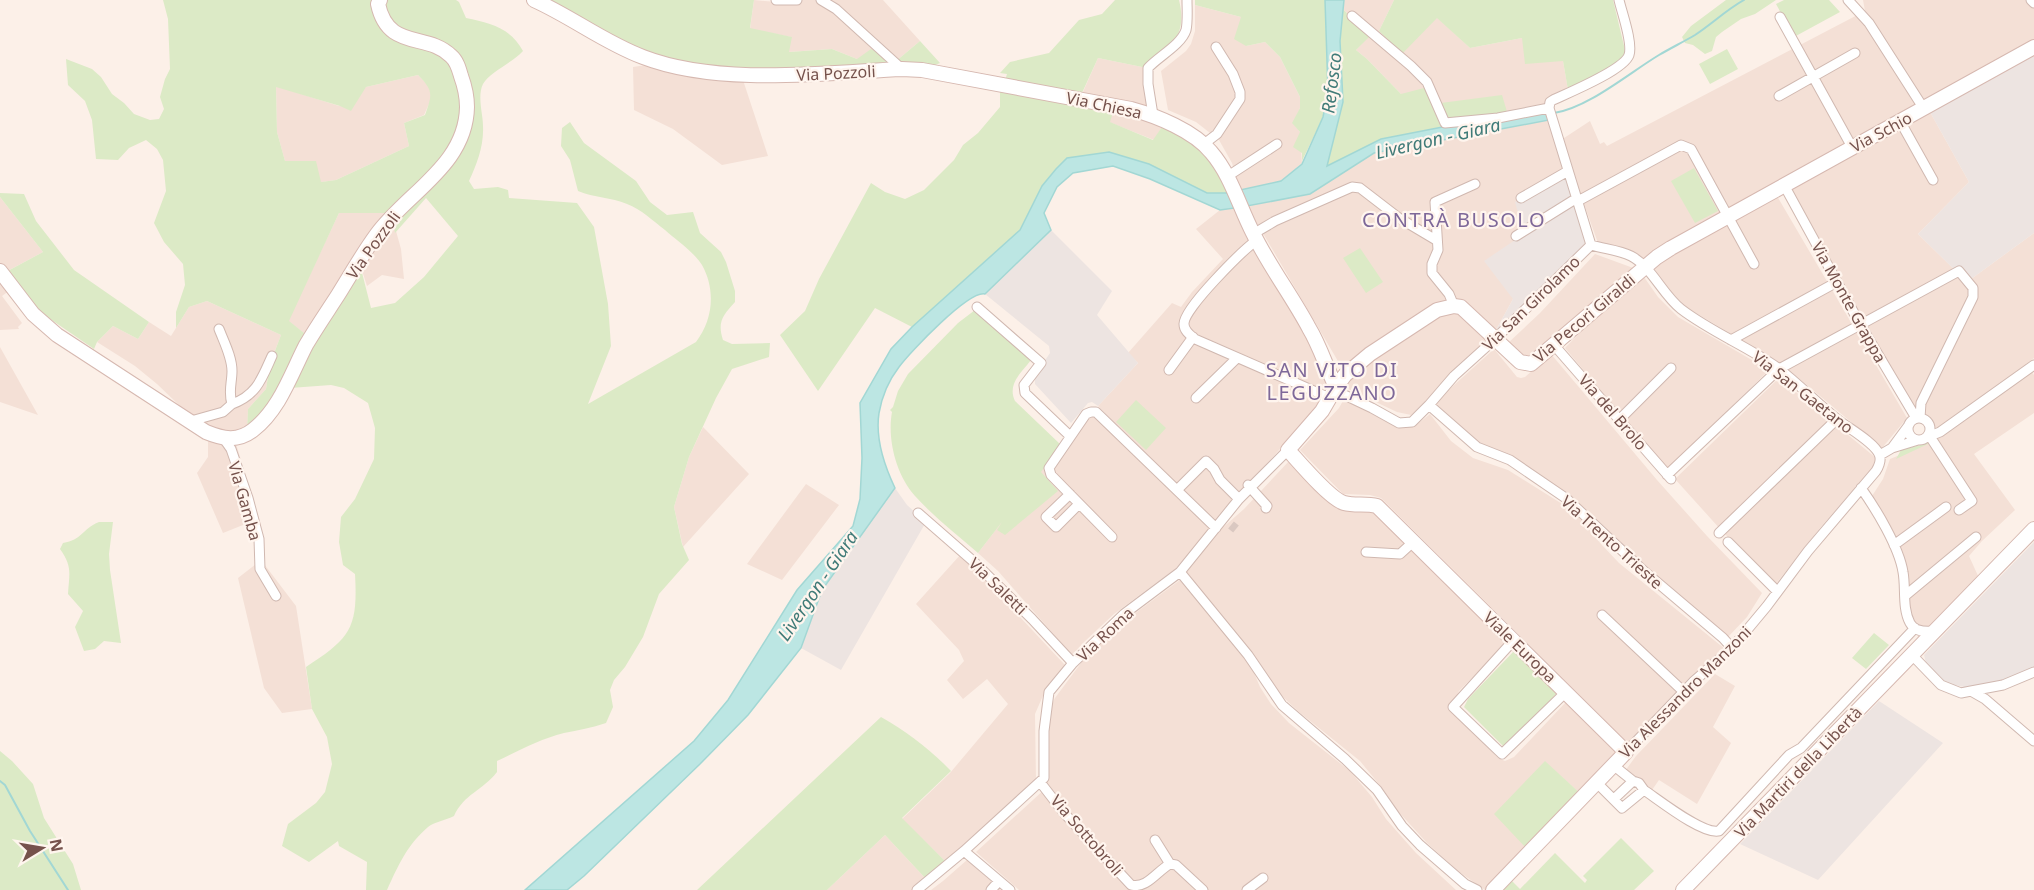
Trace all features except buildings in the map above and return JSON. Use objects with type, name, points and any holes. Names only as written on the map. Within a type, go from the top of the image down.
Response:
[{"type":"main road","name":"Via Pozzoli","points":[[224,439],[240,438],[266,418],[278,401],[322,318],[378,232],[426,181],[443,168],[461,139],[466,124],[466,92],[453,58],[445,51],[394,32],[383,21],[378,4],[380,0]]},
{"type":"main road","name":"Via Pozzoli","points":[[534,0],[562,12],[614,45],[645,58],[683,67],[774,76],[902,69]]},
{"type":"main road","name":"Via Schio","points":[[1645,268],[1671,248],[2034,47]]},
{"type":"main road","name":"Via Chiesa","points":[[902,69],[974,78],[1131,109],[1153,115],[1176,126],[1204,144],[1228,176],[1255,237],[1311,330],[1333,392]]},
{"type":"main road","name":"Via Pecori Giraldi","points":[[1495,339],[1521,362],[1525,364],[1535,362],[1645,268]]},
{"type":"main road","points":[[0,271],[33,314],[57,335],[206,432],[224,439]]},
{"type":"main road","points":[[1454,306],[1461,307],[1495,339]]},
{"type":"main road","name":"Via Roma","points":[[1288,450],[1322,411],[1345,375],[1370,354],[1437,310],[1454,306]]},
{"type":"main road","name":"Viale Europa","points":[[1288,450],[1342,502],[1377,506],[1626,752]]},
{"type":"main road","name":"Via Martiri della Libertà","points":[[1683,890],[2034,529]]},
{"type":"main road","name":"Via Alessandro Manzoni","points":[[1493,890],[1626,752]]},
{"type":"street","points":[[776,0],[797,0]]},
{"type":"street","points":[[820,0],[836,9],[902,69]]},
{"type":"street","points":[[1153,115],[1149,99],[1148,68],[1158,56],[1179,40],[1186,30],[1187,0]]},
{"type":"street","points":[[1591,245],[1549,108],[1552,100],[1588,85],[1628,58],[1629,39],[1619,0]]},
{"type":"street","points":[[1848,0],[1869,23],[1924,109]]},
{"type":"street","points":[[2031,0],[2034,3]]},
{"type":"street","points":[[1352,16],[1427,82],[1445,123],[1498,118],[1549,108]]},
{"type":"street","points":[[1780,17],[1852,147]]},
{"type":"street","points":[[1204,144],[1217,134],[1240,99],[1240,92],[1233,74],[1216,46]]},
{"type":"street","points":[[1779,96],[1856,53]]},
{"type":"street","points":[[1900,121],[1933,180]]},
{"type":"street","points":[[1228,176],[1277,144]]},
{"type":"street","points":[[1516,236],[1681,145],[1690,149],[1754,264]]},
{"type":"street","points":[[1521,198],[1568,171]]},
{"type":"street","points":[[1454,306],[1449,294],[1432,273],[1432,264],[1438,250],[1435,202],[1475,183]]},
{"type":"street","name":"Via Monte Grappa","points":[[1784,185],[1860,324],[1918,418]]},
{"type":"street","points":[[1429,405],[1412,422],[1399,423],[1372,408],[1333,392],[1237,358],[1193,337],[1187,332],[1184,324],[1185,316],[1192,306],[1255,237],[1275,221],[1352,187],[1360,188],[1398,218],[1436,240]]},
{"type":"street","name":"Via San Girolamo","points":[[1429,405],[1454,376],[1591,245],[1628,255],[1645,268]]},
{"type":"street","name":"Via San Gaetano","points":[[1645,268],[1663,292],[1679,308],[1706,327],[1779,369],[1836,419],[1874,447],[1880,455]]},
{"type":"street","points":[[1779,369],[1959,271],[1973,288],[1973,297],[1921,403],[1918,418],[1909,425],[1892,448]]},
{"type":"street","points":[[1731,340],[1837,282]]},
{"type":"street","points":[[977,307],[1041,363],[1024,385],[1025,393],[1070,436]]},
{"type":"street","points":[[219,329],[230,358],[232,370],[229,395],[232,404]]},
{"type":"street","points":[[1169,370],[1193,337]]},
{"type":"street","name":"Via del Brolo","points":[[1554,345],[1669,477],[1779,369]]},
{"type":"street","points":[[191,421],[223,412],[256,389],[272,356]]},
{"type":"street","points":[[1196,398],[1237,358]]},
{"type":"street","points":[[1620,419],[1671,369]]},
{"type":"street","points":[[1929,431],[1935,434],[1940,432],[2032,369]]},
{"type":"street","name":"Via Trento Trieste","points":[[1429,405],[1477,447],[1510,460],[1567,499],[1645,572],[1724,638],[1732,648]]},
{"type":"street","points":[[1112,537],[1051,475],[1049,468],[1086,414],[1091,412],[1096,412],[1216,528]]},
{"type":"street","points":[[1918,418],[1926,420],[1929,431],[1972,501],[1959,510]]},
{"type":"street","points":[[1719,533],[1836,419]]},
{"type":"street","points":[[1909,425],[1911,436],[1918,440]]},
{"type":"street","points":[[1929,431],[1926,438],[1892,448],[1880,455],[1880,465],[1861,488],[1894,545],[1903,570],[1906,611],[1910,624],[1918,631],[1934,631]]},
{"type":"street","name":"Via Gamba","points":[[224,439],[231,449],[248,498],[259,538],[260,569],[276,596]]},
{"type":"street","name":"Via Roma","points":[[1042,780],[1044,731],[1049,692],[1073,663],[1124,614],[1180,572],[1249,486],[1288,450]]},
{"type":"street","points":[[1177,490],[1206,461],[1220,480],[1239,499]]},
{"type":"street","points":[[1249,486],[1267,506],[1266,508]]},
{"type":"street","name":"Via Alessandro Manzoni","points":[[1626,752],[1684,692],[1732,648],[1861,488]]},
{"type":"street","points":[[1070,494],[1046,517],[1056,527],[1079,504]]},
{"type":"street","points":[[1894,545],[1946,507]]},
{"type":"street","name":"Via Saletti","points":[[918,513],[973,561],[1073,663]]},
{"type":"street","points":[[1906,595],[1976,537]]},
{"type":"street","points":[[1728,542],[1777,591]]},
{"type":"street","points":[[1366,552],[1400,554],[1412,543]]},
{"type":"street","points":[[1180,572],[1248,656],[1282,705],[1377,790],[1402,826],[1462,887],[1477,890]]},
{"type":"street","points":[[1602,615],[1684,692]]},
{"type":"street","name":"Via Alessandro Manzoni","points":[[1615,801],[1615,798],[1632,781],[1639,783],[1644,790],[1701,827],[1713,832],[1719,831],[1789,754],[1801,748],[1915,628]]},
{"type":"street","points":[[1513,641],[1453,707],[1502,754],[1566,692]]},
{"type":"street","points":[[1912,655],[1941,685],[1961,693],[2003,685],[2034,672]]},
{"type":"street","points":[[1971,691],[1985,699],[2034,741]]},
{"type":"street","points":[[1613,765],[1632,781]]},
{"type":"street","points":[[917,890],[1042,780]]},
{"type":"street","name":"Via Sottobroli","points":[[1042,780],[1068,817],[1135,888],[1143,885],[1170,864]]},
{"type":"street","points":[[1597,783],[1622,808],[1644,790]]},
{"type":"street","points":[[1155,840],[1170,864],[1176,865],[1203,890]]},
{"type":"street","points":[[964,851],[1010,890]]},
{"type":"street","points":[[1246,890],[1263,878]]},
{"type":"street","points":[[991,890],[999,881]]},
{"type":"shaded area","points":[[754,0],[787,3],[790,0],[883,0],[920,41],[895,62],[857,59],[832,49],[788,52],[791,37],[750,29]]},
{"type":"shaded area","points":[[1344,0],[1394,0],[1379,31],[1437,17],[1470,48],[1522,38],[1563,61],[1568,90],[1547,98],[1545,107],[1508,115],[1433,104],[1401,94],[1356,50],[1369,36],[1343,9]]},
{"type":"shaded area","points":[[1863,0],[2034,0],[2034,42],[1671,240],[1645,261],[1598,243],[1561,140],[1590,121],[1600,144],[1604,142],[1607,146],[1865,11]]},
{"type":"shaded area","points":[[1195,5],[1241,17],[1246,46],[1265,42],[1280,57],[1300,97],[1300,108],[1293,123],[1300,132],[1302,163],[1281,181],[1240,190],[1232,163],[1219,140],[1196,122],[1168,110],[1161,71],[1186,51],[1191,44],[1195,31]]},
{"type":"shaded area","points":[[2034,55],[2034,233],[1967,282],[1918,234],[1969,182],[1930,112]]},
{"type":"shaded area","points":[[1098,58],[1147,68],[1153,105],[1164,124],[1154,140],[1109,122],[1116,100],[1082,94]]},
{"type":"shaded area","points":[[659,63],[742,77],[768,156],[722,165],[673,129],[634,110],[633,67]]},
{"type":"shaded area","points":[[418,75],[428,85],[432,97],[424,115],[404,123],[409,146],[336,180],[321,182],[285,161],[277,132],[276,86],[339,106],[366,87]]},
{"type":"shaded area","points":[[1930,112],[1969,182],[1918,234],[1967,282],[2034,233],[2034,358],[2026,364],[2034,375],[2034,413],[1974,454],[2015,510],[1969,556],[1979,578],[1919,640],[1911,616],[1903,552],[1872,496],[1883,479],[1890,459],[1929,443],[1933,423],[1919,414],[1909,400],[1787,190]]},
{"type":"shaded area","points":[[1549,120],[1566,173],[1524,234],[1513,299],[1496,330],[1500,334],[1411,415],[1397,412],[1344,387],[1342,368],[1247,206],[1310,194],[1374,153]]},
{"type":"shaded area","points":[[1566,173],[1588,240],[1586,246],[1500,334],[1496,330],[1513,299],[1484,261],[1524,234],[1515,202]]},
{"type":"shaded area","points":[[1777,196],[1907,418],[1882,448],[1783,365],[1686,307],[1668,289],[1654,269],[1664,259]]},
{"type":"shaded area","points":[[0,197],[43,252],[0,275]]},
{"type":"shaded area","points":[[1235,208],[1323,361],[1329,383],[1327,396],[1215,522],[1098,406],[1138,363],[1128,353],[1172,303],[1181,307],[1223,259],[1196,229],[1220,210]]},
{"type":"shaded area","points":[[339,213],[391,213],[401,249],[404,279],[382,275],[367,286],[358,258],[309,337],[288,321]]},
{"type":"shaded area","points":[[1051,230],[1112,291],[1097,315],[1138,363],[1098,406],[1092,402],[1088,403],[1071,423],[1035,384],[1035,375],[1050,353],[1049,346],[985,294]]},
{"type":"shaded area","points":[[1595,254],[1636,269],[1526,360],[1508,343],[1540,313]]},
{"type":"shaded area","points":[[1644,277],[1658,297],[1678,317],[1769,370],[1667,470],[1565,348],[1594,318]]},
{"type":"shaded area","points":[[0,278],[9,291],[2,296],[22,323],[19,329],[0,330]]},
{"type":"shaded area","points":[[207,301],[281,335],[270,364],[266,389],[248,409],[247,437],[236,444],[241,460],[238,463],[245,473],[243,491],[253,521],[223,533],[197,473],[208,457],[208,430],[204,429],[135,366],[97,342],[113,326],[138,339],[149,322],[171,336],[189,307]]},
{"type":"shaded area","points":[[0,347],[38,415],[0,402]]},
{"type":"shaded area","points":[[1494,349],[1517,377],[1521,378],[1551,354],[1657,480],[1762,593],[1747,617],[1728,637],[1604,534],[1577,501],[1557,487],[1473,445],[1433,404]]},
{"type":"shaded area","points":[[1779,378],[1876,458],[1875,465],[1820,528],[1775,585],[1675,479]]},
{"type":"shaded area","points":[[1344,399],[1406,427],[1415,426],[1430,414],[1451,441],[1473,458],[1508,470],[1575,512],[1619,563],[1725,649],[1630,745],[1381,498],[1370,495],[1343,494],[1300,450],[1339,408]]},
{"type":"shaded area","points":[[1094,415],[1211,529],[1175,569],[1114,614],[1072,655],[998,571],[978,553],[1061,445],[1087,416]]},
{"type":"shaded area","points":[[703,427],[749,474],[683,547],[674,507],[689,457]]},
{"type":"shaded area","points":[[1290,460],[1332,504],[1345,510],[1373,510],[1506,643],[1459,691],[1451,707],[1452,712],[1498,758],[1505,761],[1514,757],[1566,702],[1620,755],[1582,795],[1545,762],[1528,850],[1488,890],[1458,871],[1427,843],[1397,810],[1360,761],[1299,712],[1268,683],[1185,573],[1204,544],[1244,509]]},
{"type":"shaded area","points":[[806,484],[839,505],[782,580],[747,564]]},
{"type":"shaded area","points":[[895,488],[907,505],[926,522],[841,670],[801,648],[822,590]]},
{"type":"shaded area","points":[[2034,542],[2034,670],[1975,689],[1949,684],[1938,678],[1926,663],[1924,655]]},
{"type":"shaded area","points":[[961,554],[1065,665],[1045,691],[1035,714],[1036,781],[946,862],[902,819],[950,773],[1008,704],[987,679],[963,699],[947,680],[964,661],[959,650],[916,604]]},
{"type":"shaded area","points":[[261,560],[296,606],[312,709],[282,713],[264,688],[238,578]]},
{"type":"shaded area","points":[[1180,580],[1249,661],[1260,687],[1271,704],[1289,723],[1350,771],[1372,797],[1386,819],[1416,853],[1456,890],[1019,890],[976,852],[1046,788],[1049,773],[1046,732],[1050,708],[1084,659],[1122,623]]},
{"type":"shaded area","points":[[1715,674],[1735,686],[1713,727],[1731,743],[1697,804],[1659,780],[1652,790],[1625,771],[1636,756]]},
{"type":"shaded area","points":[[1879,701],[1943,743],[1818,880],[1740,844]]},
{"type":"shaded area","points":[[885,835],[926,879],[912,890],[827,890]]},
{"type":"shaded area","points":[[967,860],[1001,890],[931,890],[943,881]]},
{"type":"green space","points":[[163,0],[456,0],[466,18],[506,32],[523,51],[491,75],[483,84],[480,99],[483,126],[481,148],[469,181],[474,189],[498,187],[508,190],[509,198],[577,203],[594,227],[608,304],[611,346],[588,404],[696,342],[709,315],[711,295],[699,260],[647,216],[621,202],[578,191],[570,160],[561,146],[562,128],[570,122],[584,143],[636,181],[650,202],[667,215],[693,212],[700,233],[721,252],[735,291],[735,302],[724,315],[721,323],[723,340],[732,344],[770,343],[769,357],[732,369],[689,457],[674,507],[682,544],[689,560],[659,594],[643,637],[625,667],[614,680],[610,690],[613,707],[606,723],[546,738],[497,761],[497,772],[468,797],[454,816],[431,825],[414,841],[399,864],[387,890],[366,890],[367,862],[339,846],[338,841],[309,862],[282,846],[288,824],[316,803],[325,792],[332,764],[327,737],[312,709],[306,667],[342,639],[353,620],[355,574],[343,565],[339,542],[341,517],[355,499],[374,459],[375,428],[368,403],[344,388],[331,385],[290,388],[247,431],[248,409],[266,389],[270,364],[281,335],[207,301],[189,307],[176,328],[176,312],[185,285],[183,264],[164,242],[154,223],[166,191],[163,160],[157,149],[146,140],[129,148],[118,160],[96,159],[92,120],[85,101],[68,85],[66,59],[92,69],[101,77],[112,94],[134,114],[150,120],[159,119],[164,109],[160,97],[170,69],[168,19]],"holes":[[[418,75],[427,85],[430,98],[425,115],[404,123],[409,146],[336,180],[321,182],[316,161],[285,161],[277,132],[276,87],[351,111],[366,87]],[[426,198],[458,236],[424,277],[395,303],[371,308],[358,257],[309,337],[289,321],[339,213],[391,213],[395,233]]]},
{"type":"green space","points":[[538,0],[754,0],[750,28],[792,37],[789,52],[832,49],[857,59],[871,49],[895,62],[920,41],[940,63],[923,70],[811,76],[659,63]]},
{"type":"green space","points":[[1115,0],[1179,0],[1181,23],[1179,32],[1170,46],[1147,68],[1098,58],[1082,93],[1117,99],[1110,122],[1153,140],[1164,124],[1208,150],[1230,193],[1207,193],[1109,152],[1042,186],[1020,230],[912,327],[875,308],[818,391],[780,335],[805,311],[819,279],[871,183],[885,192],[905,199],[924,190],[954,160],[963,145],[978,133],[1000,107],[1000,87],[1003,87],[1007,74],[1000,73],[1010,62],[1049,53],[1079,20],[1102,14]]},
{"type":"green space","points":[[1195,0],[1325,0],[1328,92],[1323,117],[1302,161],[1302,153],[1293,147],[1300,132],[1292,123],[1300,108],[1300,97],[1280,57],[1265,42],[1246,46],[1234,39],[1241,17],[1195,5]]},
{"type":"green space","points":[[1394,0],[1613,0],[1626,54],[1618,63],[1568,90],[1563,61],[1525,64],[1522,38],[1470,48],[1437,18],[1402,54],[1379,31]]},
{"type":"green space","points":[[1726,0],[1776,0],[1722,32],[1716,37],[1712,51],[1705,54],[1693,45],[1685,43],[1682,37],[1691,26]]},
{"type":"green space","points":[[1784,0],[1829,0],[1840,12],[1794,37],[1776,4]]},
{"type":"green space","points":[[1343,9],[1369,37],[1356,50],[1401,94],[1424,88],[1433,104],[1502,95],[1508,115],[1326,166],[1343,102],[1340,41]]},
{"type":"green space","points":[[1727,49],[1738,69],[1710,84],[1699,64]]},
{"type":"green space","points":[[1694,168],[1718,211],[1695,223],[1671,181]]},
{"type":"green space","points":[[0,193],[24,194],[36,221],[74,270],[149,322],[138,339],[113,326],[97,342],[94,349],[40,312],[4,273],[43,252],[0,197]]},
{"type":"green space","points":[[1360,248],[1383,282],[1366,293],[1343,258]]},
{"type":"green space","points":[[975,310],[1031,360],[1014,384],[1015,401],[1061,445],[1041,472],[1058,491],[1005,535],[997,530],[1002,522],[978,553],[930,511],[908,487],[894,456],[891,434],[892,412],[890,410],[908,374],[958,323]]},
{"type":"green space","points":[[1136,400],[1166,428],[1146,450],[1116,422]]},
{"type":"green space","points":[[1928,444],[1896,459],[1901,450]]},
{"type":"green space","points":[[99,522],[113,522],[109,554],[110,570],[121,643],[104,641],[95,649],[84,651],[75,627],[83,611],[68,594],[69,566],[60,549],[63,543],[78,537]]},
{"type":"green space","points":[[1874,633],[1889,645],[1866,669],[1852,658]]},
{"type":"green space","points":[[1514,651],[1557,693],[1505,748],[1464,707],[1468,699]]},
{"type":"green space","points":[[881,717],[918,741],[951,771],[902,818],[946,862],[926,879],[885,835],[827,890],[697,890]]},
{"type":"green space","points":[[0,751],[33,784],[44,818],[73,864],[81,890],[0,890]]},
{"type":"green space","points":[[1545,761],[1582,795],[1528,850],[1494,814]]},
{"type":"green space","points":[[1621,838],[1654,871],[1634,890],[1499,890],[1509,878],[1520,889],[1555,853],[1585,883],[1587,880],[1583,876]]},
{"type":"water","name":"Refosco","points":[[1325,0],[1344,0],[1340,41],[1343,102],[1327,166],[1381,139],[1545,107],[1549,120],[1374,153],[1310,194],[1247,206],[1240,190],[1281,181],[1302,164],[1323,117],[1328,92]]},
{"type":"water","points":[[1109,152],[1149,164],[1207,193],[1230,193],[1235,208],[1220,210],[1150,179],[1113,166],[1073,173],[1057,187],[1044,213],[1051,230],[985,294],[977,295],[966,302],[940,323],[905,359],[892,377],[880,407],[878,432],[884,461],[895,488],[822,590],[801,648],[748,715],[584,876],[567,890],[525,890],[694,741],[728,700],[797,590],[853,526],[860,499],[862,458],[860,403],[891,349],[912,327],[1020,230],[1042,186],[1067,158]]},
{"type":"waterway","name":"Livergon - Giara","points":[[1554,113],[1581,104],[1608,89],[1659,55],[1695,35],[1744,0]]},
{"type":"waterway","points":[[0,781],[5,785],[30,831],[68,890]]},
{"type":"tunnel","points":[[1231,525],[1236,529]]},
{"type":"district","name":"CONTRÀ BUSOLO","points":[[1454,220]]},
{"type":"district","name":"SAN VITO DI LEGUZZANO","points":[[1332,382]]}]
